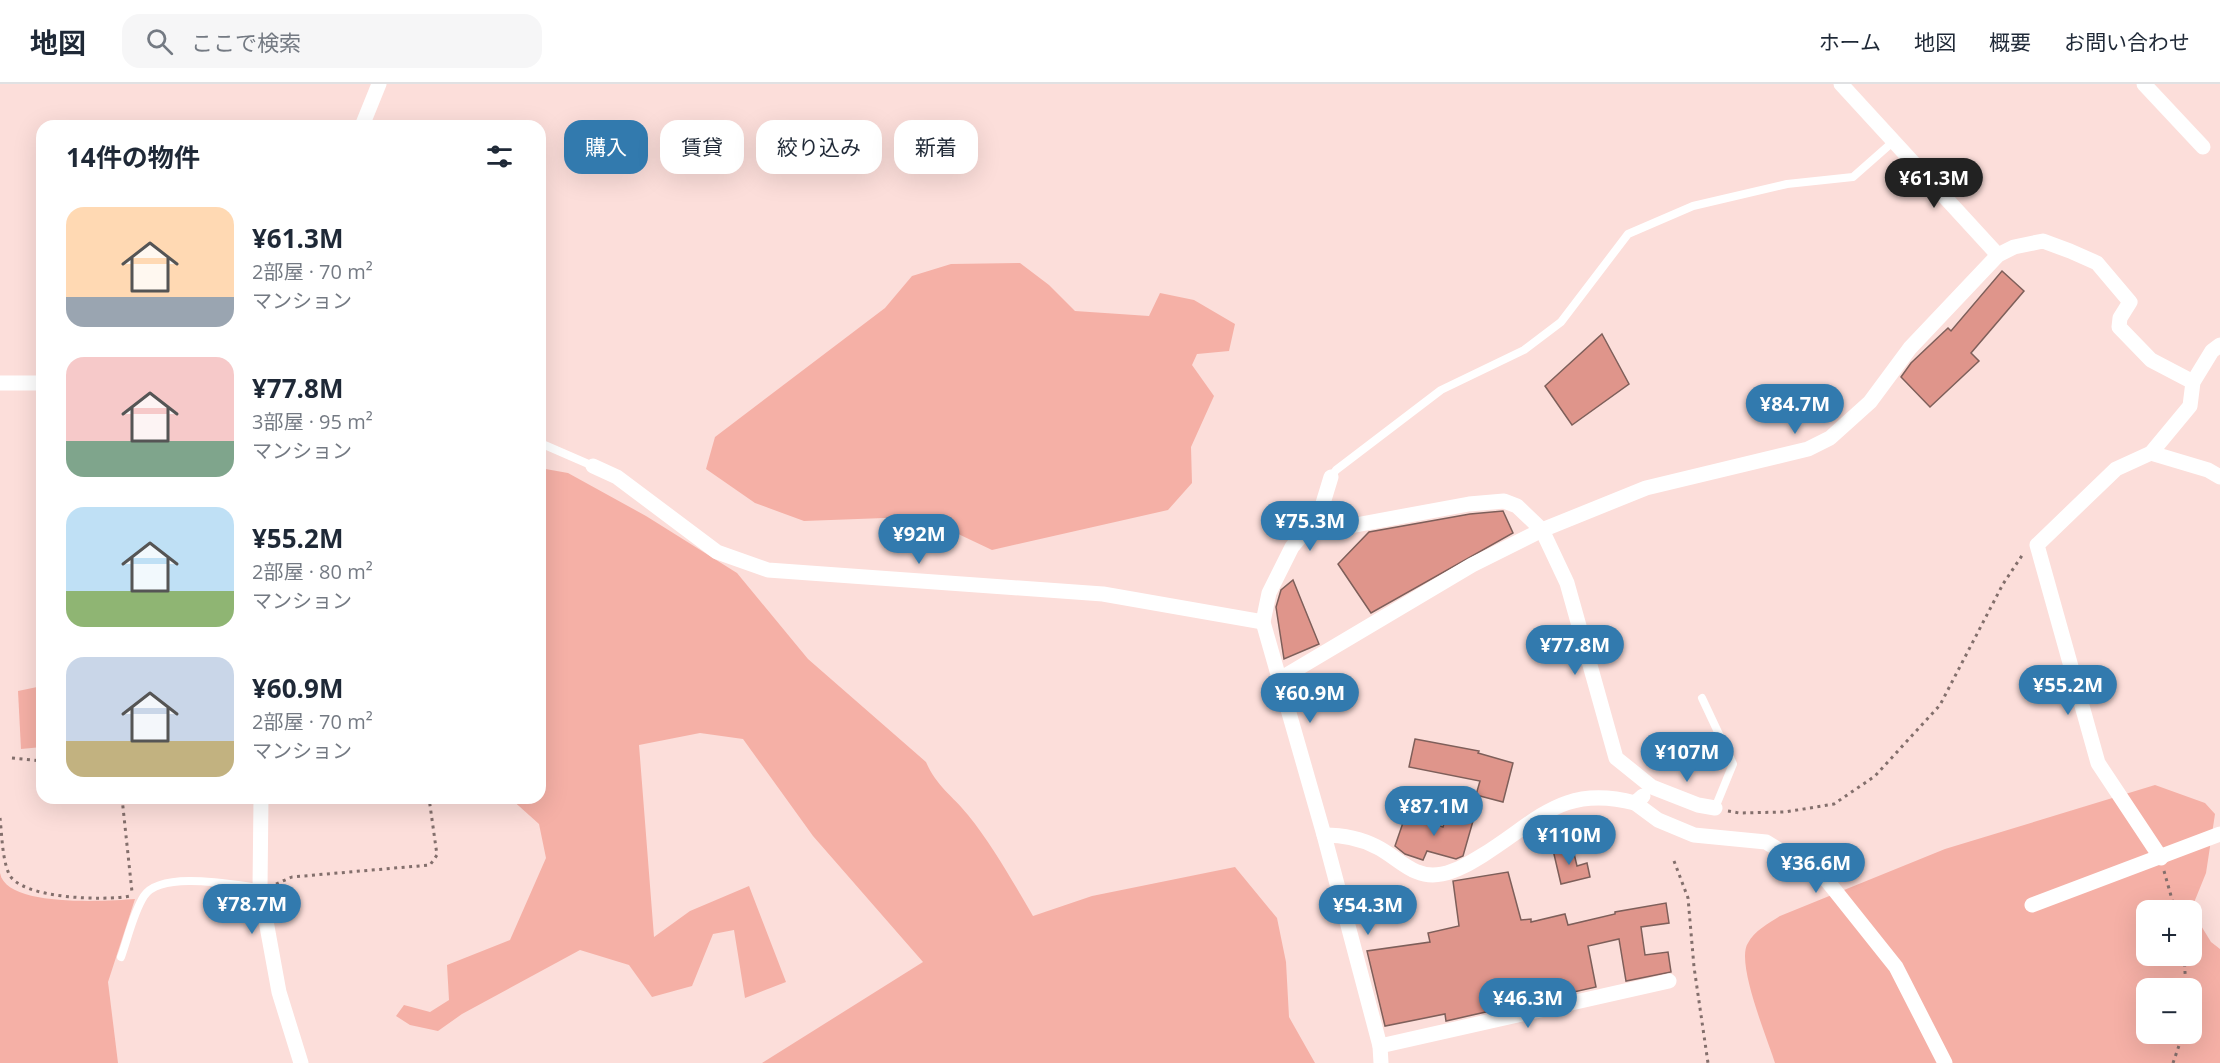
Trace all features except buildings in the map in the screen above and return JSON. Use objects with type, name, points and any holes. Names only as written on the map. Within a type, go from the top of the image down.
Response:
[{"type":"street","points":[[364,120],[379,84]]},
{"type":"street","points":[[1841,84],[1895,140],[1998,255]]},
{"type":"street","points":[[2144,84],[2203,147]]},
{"type":"street","points":[[1280,679],[1303,662],[1472,565],[1542,530],[1646,488],[1808,449],[1830,438],[1870,402],[1910,348],[1998,255],[2014,247],[2043,241],[2097,263],[2130,302],[2120,318],[2119,327],[2151,360],[2193,382]]},
{"type":"street","points":[[2161,858],[2097,763],[2037,545],[2116,470],[2151,453],[2190,406],[2193,382],[2212,351],[2220,345]]},
{"type":"street","points":[[0,384],[36,383]]},
{"type":"street","points":[[2151,453],[2208,470],[2220,477]]},
{"type":"street","points":[[593,466],[617,477],[717,552],[768,570],[1103,594],[1263,622]]},
{"type":"street","points":[[1332,477],[1320,513],[1292,547],[1269,593],[1263,622],[1324,836],[1380,1046],[1381,1063]]},
{"type":"street","points":[[1302,536],[1468,504],[1504,501],[1517,506],[1542,530],[1567,583],[1616,758],[1652,788],[1698,805],[1716,808]]},
{"type":"street","points":[[1635,803],[1652,788]]},
{"type":"street","points":[[1324,836],[1345,835],[1377,846],[1416,874],[1440,875],[1464,867],[1510,838],[1550,808],[1587,797],[1612,797],[1635,803],[1658,820],[1694,835],[1766,842],[1825,878],[1896,967],[1946,1063]]},
{"type":"street","points":[[261,804],[260,888],[279,992],[301,1063]]},
{"type":"street","points":[[2032,905],[2220,834]]},
{"type":"street","points":[[1380,1046],[1669,981]]},
{"type":"lane","points":[[1332,477],[1336,470],[1441,390],[1524,350],[1561,322],[1628,234],[1694,206],[1786,184],[1852,177],[1895,140]]},
{"type":"lane","points":[[546,446],[593,466]]},
{"type":"lane","points":[[1702,698],[1733,764],[1716,808]]},
{"type":"lane","points":[[121,957],[145,895],[158,884],[184,881],[260,888]]},
{"type":"path","points":[[1716,808],[1739,813],[1785,812],[1834,804],[1875,776],[1940,705],[2003,584],[2023,554],[2037,545]]},
{"type":"path","points":[[12,759],[36,761]]},
{"type":"path","points":[[123,804],[133,895]]},
{"type":"path","points":[[260,888],[292,878],[430,865],[437,855],[430,804]]},
{"type":"path","points":[[0,818],[9,873],[17,884],[29,889],[85,899],[133,895],[150,891]]},
{"type":"path","points":[[2161,858],[2172,900]]},
{"type":"path","points":[[1674,861],[1688,898],[1694,967],[1708,1063]]},
{"type":"path","points":[[2173,1063],[2180,1044]]},
{"type":"shaded area","points":[[1020,263],[1049,285],[1075,311],[1149,316],[1160,293],[1194,300],[1235,324],[1229,351],[1197,354],[1192,365],[1214,396],[1191,447],[1192,483],[1168,510],[992,550],[935,523],[911,517],[804,521],[755,503],[706,469],[715,437],[885,308],[912,276],[951,264]]},
{"type":"shaded area","points":[[546,469],[568,473],[646,516],[737,573],[808,659],[926,762],[940,784],[986,839],[1033,916],[1092,896],[1235,867],[1277,918],[1286,962],[1289,1017],[1315,1063],[762,1063],[923,962],[813,836],[743,739],[700,733],[639,745],[654,937],[690,911],[749,886],[786,982],[745,998],[734,930],[713,934],[692,986],[652,997],[629,965],[580,950],[462,1014],[438,1031],[410,1025],[396,1016],[404,1005],[430,1012],[449,1000],[447,965],[510,940],[546,858],[539,824],[517,804],[546,804]]},
{"type":"shaded area","points":[[36,687],[36,748],[21,749],[18,691]]},
{"type":"shaded area","points":[[2155,785],[2205,803],[2215,814],[2206,873],[2195,900],[2136,900],[2136,966],[2202,966],[2202,927],[2211,942],[2220,949],[2220,1063],[1775,1063],[1749,983],[1745,953],[1754,935],[1780,916],[1945,849]]},
{"type":"shaded area","points":[[0,873],[6,884],[20,892],[38,897],[82,901],[135,899],[108,982],[118,1063],[0,1063]]}]
